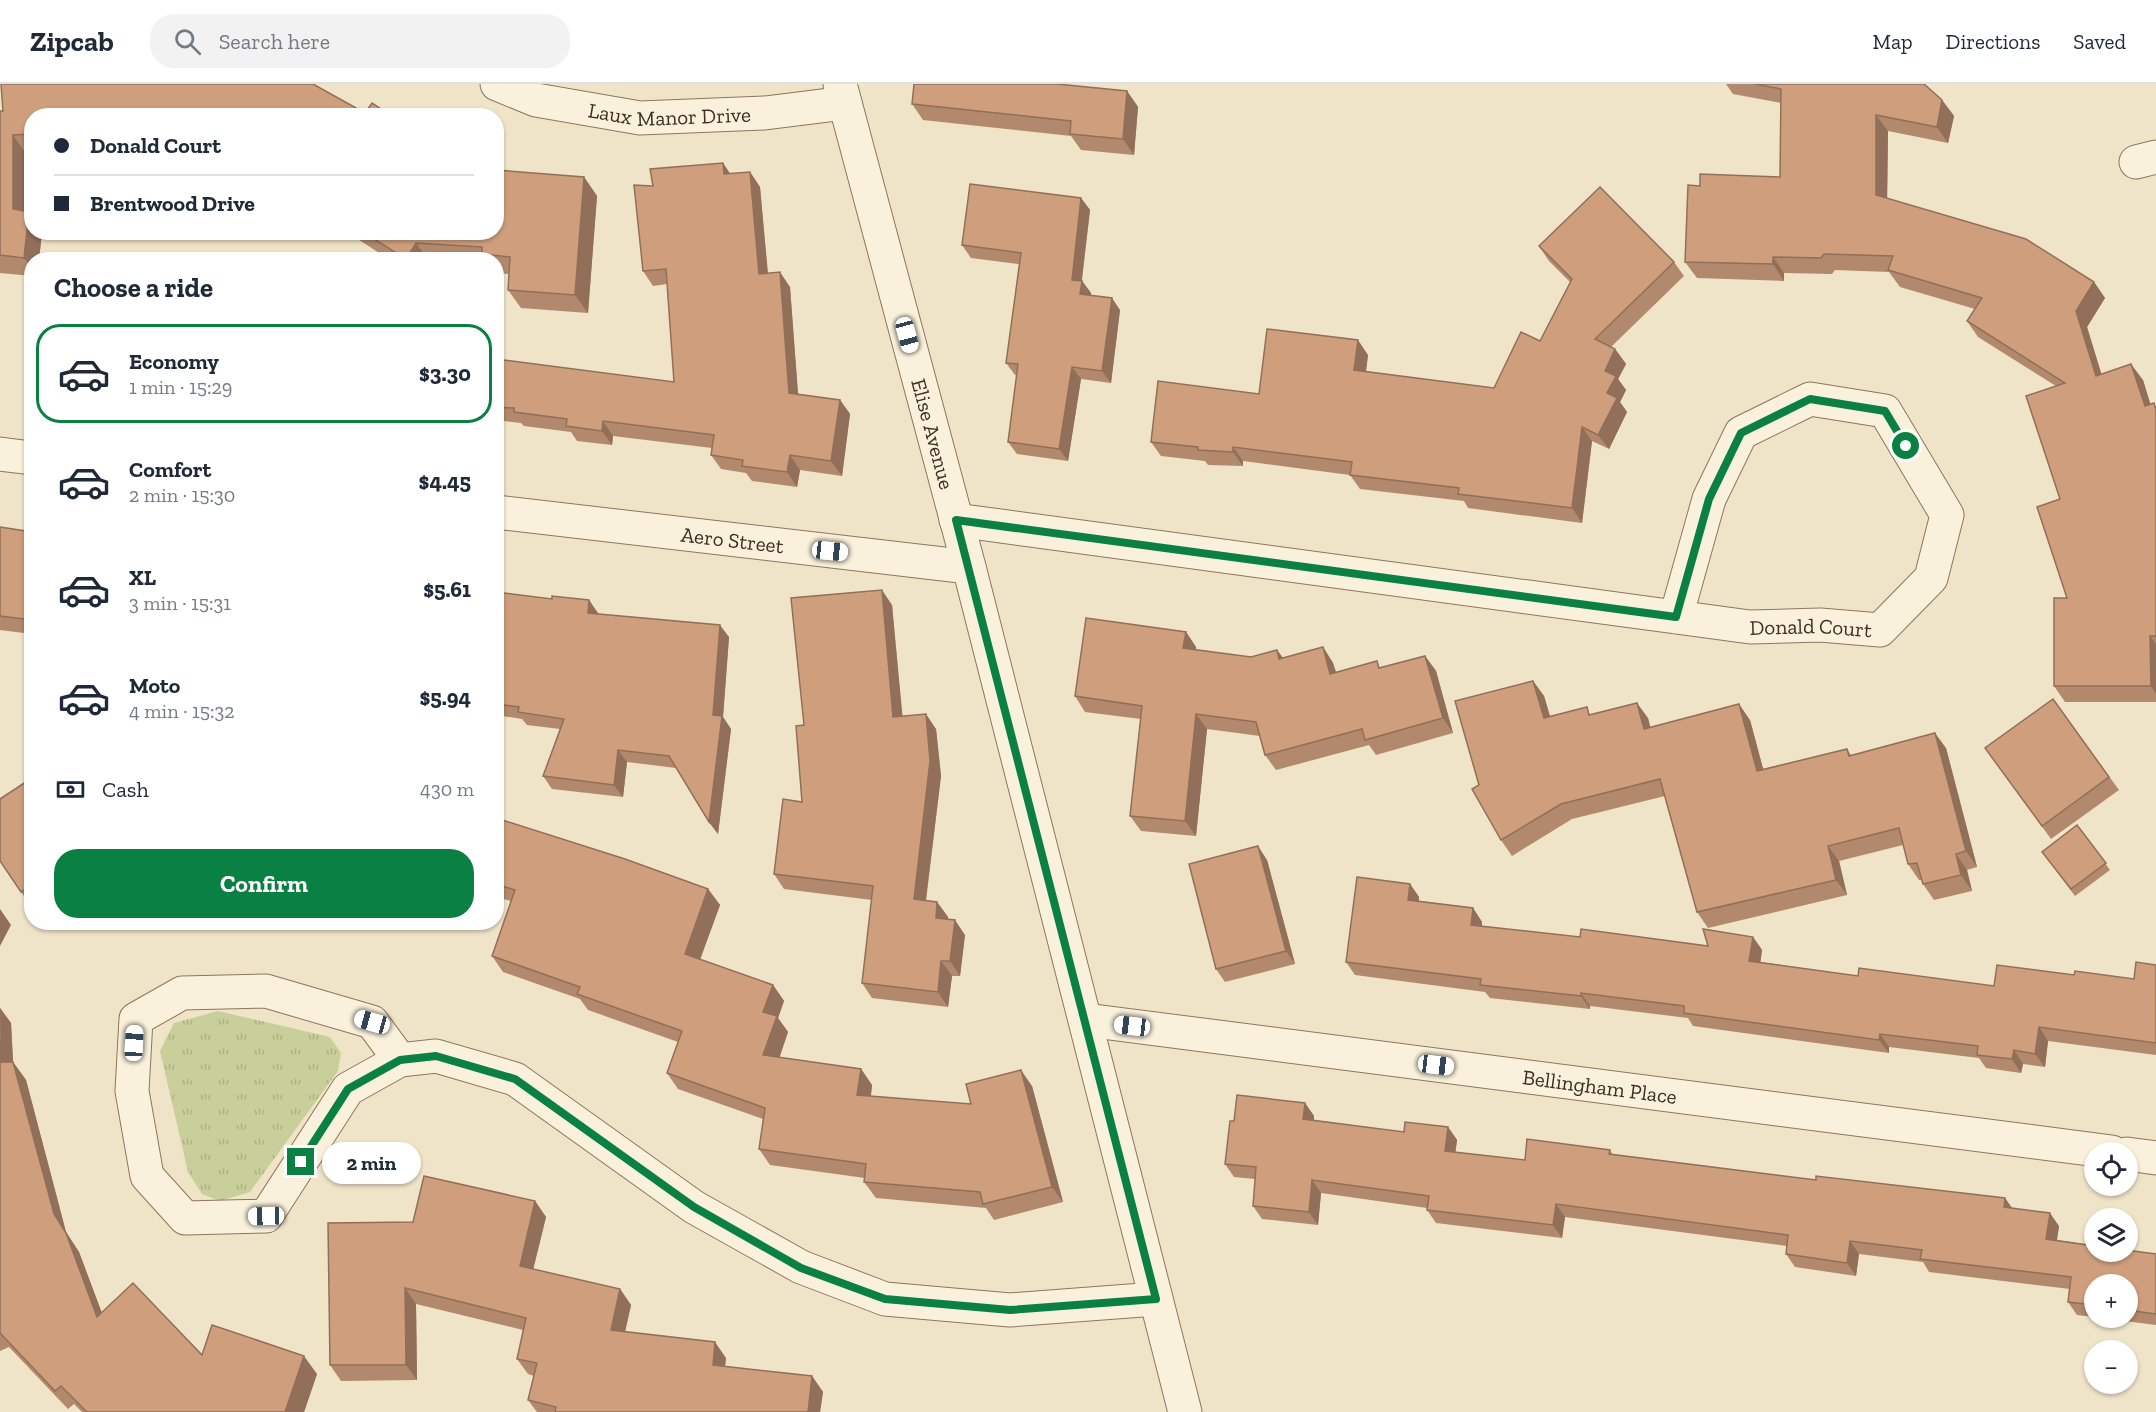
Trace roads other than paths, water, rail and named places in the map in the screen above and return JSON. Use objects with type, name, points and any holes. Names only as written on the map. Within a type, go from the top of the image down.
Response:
[{"type":"street","name":"Laux Manor Drive","points":[[497,84],[536,100],[640,118],[765,113],[843,94]]},
{"type":"street","name":"Elise Avenue","points":[[843,94],[969,567],[1185,1412]]},
{"type":"street","name":"Donald Court","points":[[956,520],[1749,627],[1820,625],[1880,630],[1931,578],[1947,515],[1885,411],[1810,399],[1741,433],[1709,499],[1676,617]]},
{"type":"street","points":[[0,454],[24,457]]},
{"type":"street","name":"Aero Street","points":[[504,513],[969,567]]},
{"type":"street","points":[[400,1060],[372,1022],[266,991],[182,993],[136,1019],[132,1091],[147,1176],[185,1218],[266,1216],[348,1089],[400,1060],[436,1056],[515,1079],[694,1207],[801,1268],[885,1299],[1010,1310],[1156,1299]]},
{"type":"street","name":"Bellingham Place","points":[[1086,1020],[2084,1148]]},
{"type":"street","points":[[2138,1156],[2156,1158]]}]
